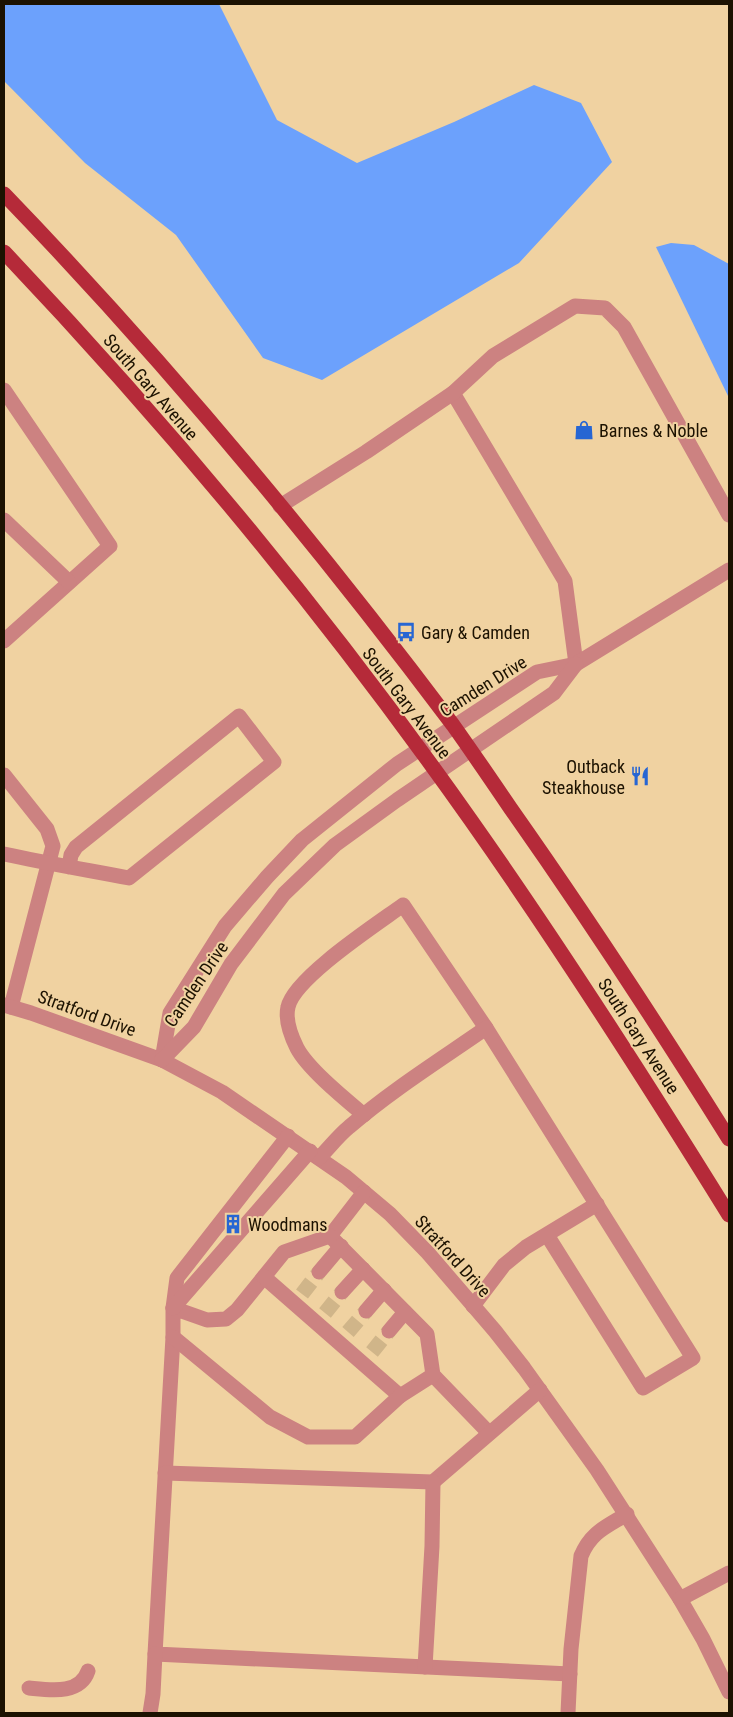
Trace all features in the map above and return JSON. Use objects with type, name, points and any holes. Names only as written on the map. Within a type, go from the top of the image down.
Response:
[{"type":"main road","name":"South Gary Avenue","points":[[4,194],[134,335],[236,453],[330,567],[453,726],[582,910],[647,1008],[729,1139]]},
{"type":"main road","name":"South Gary Avenue","points":[[4,252],[106,363],[209,483],[305,600],[419,749],[529,902],[614,1031],[729,1215]]},
{"type":"street","points":[[280,506],[366,452],[453,392],[493,356],[576,306],[605,308],[624,327],[729,515]]},
{"type":"street","points":[[4,390],[110,546],[4,641]]},
{"type":"street","points":[[453,392],[565,580],[576,664]]},
{"type":"street","points":[[4,520],[69,582]]},
{"type":"street","name":"Camden Drive","points":[[162,1060],[170,1013],[225,926],[267,876],[302,840],[397,764],[537,672],[576,664],[729,570]]},
{"type":"street","name":"Camden Drive","points":[[162,1060],[194,1027],[230,964],[284,894],[335,845],[554,693],[576,664]]},
{"type":"street","points":[[4,854],[48,863],[69,867],[129,878],[274,762],[239,716],[76,847],[71,855],[69,867]]},
{"type":"street","points":[[4,775],[47,829],[53,846],[7,1006]]},
{"type":"street","points":[[364,1115],[336,1090],[297,1049],[287,1019],[288,1007],[293,995],[329,958],[403,905],[486,1028],[693,1358],[643,1388],[547,1235]]},
{"type":"street","name":"Stratford Drive","points":[[7,1006],[162,1060],[222,1092],[315,1154],[390,1214],[428,1253],[495,1331],[540,1390],[627,1514],[703,1638],[729,1692]]},
{"type":"street","points":[[173,1308],[315,1154],[402,1086],[486,1028]]},
{"type":"street","points":[[150,1713],[156,1654],[173,1308],[177,1278],[288,1136]]},
{"type":"street","points":[[319,1272],[364,1192]]},
{"type":"street","points":[[473,1306],[504,1265],[526,1247],[597,1204]]},
{"type":"street","points":[[173,1308],[207,1320],[226,1320],[237,1310],[284,1252],[336,1241]]},
{"type":"street","points":[[336,1241],[427,1334],[433,1375],[489,1433]]},
{"type":"street","points":[[342,1292],[363,1269]]},
{"type":"street","points":[[264,1278],[298,1299],[321,1318],[367,1358],[400,1396]]},
{"type":"street","points":[[366,1311],[384,1290]]},
{"type":"street","points":[[389,1331],[406,1312]]},
{"type":"street","points":[[173,1337],[270,1417],[308,1437],[354,1437],[400,1396],[433,1375]]},
{"type":"street","points":[[165,1472],[433,1482],[540,1390]]},
{"type":"street","points":[[425,1667],[432,1555],[433,1482]]},
{"type":"street","points":[[568,1713],[575,1609],[581,1556],[587,1543],[595,1534],[627,1514]]},
{"type":"street","points":[[680,1599],[729,1573]]},
{"type":"street","points":[[156,1654],[570,1674]]},
{"type":"street","points":[[30,1688],[58,1690],[74,1686],[85,1680],[88,1671]]},
{"type":"water","points":[[4,4],[219,4],[277,120],[357,163],[454,122],[534,85],[581,103],[612,162],[519,263],[322,380],[263,358],[176,235],[85,163],[4,81]]},
{"type":"water","points":[[671,243],[694,245],[729,264],[729,398],[656,247]]},
{"type":"tunnel","points":[[302,1294],[319,1272]]},
{"type":"tunnel","points":[[325,1313],[342,1292]]},
{"type":"tunnel","points":[[348,1332],[366,1311]]},
{"type":"tunnel","points":[[372,1352],[389,1331]]},
{"type":"place","name":"Barnes & Noble","points":[[584,430]]},
{"type":"place","name":"Gary & Camden","points":[[406,632]]},
{"type":"place","name":"Outback Steakhouse","points":[[640,776]]},
{"type":"place","name":"Woodmans","points":[[233,1224]]}]
